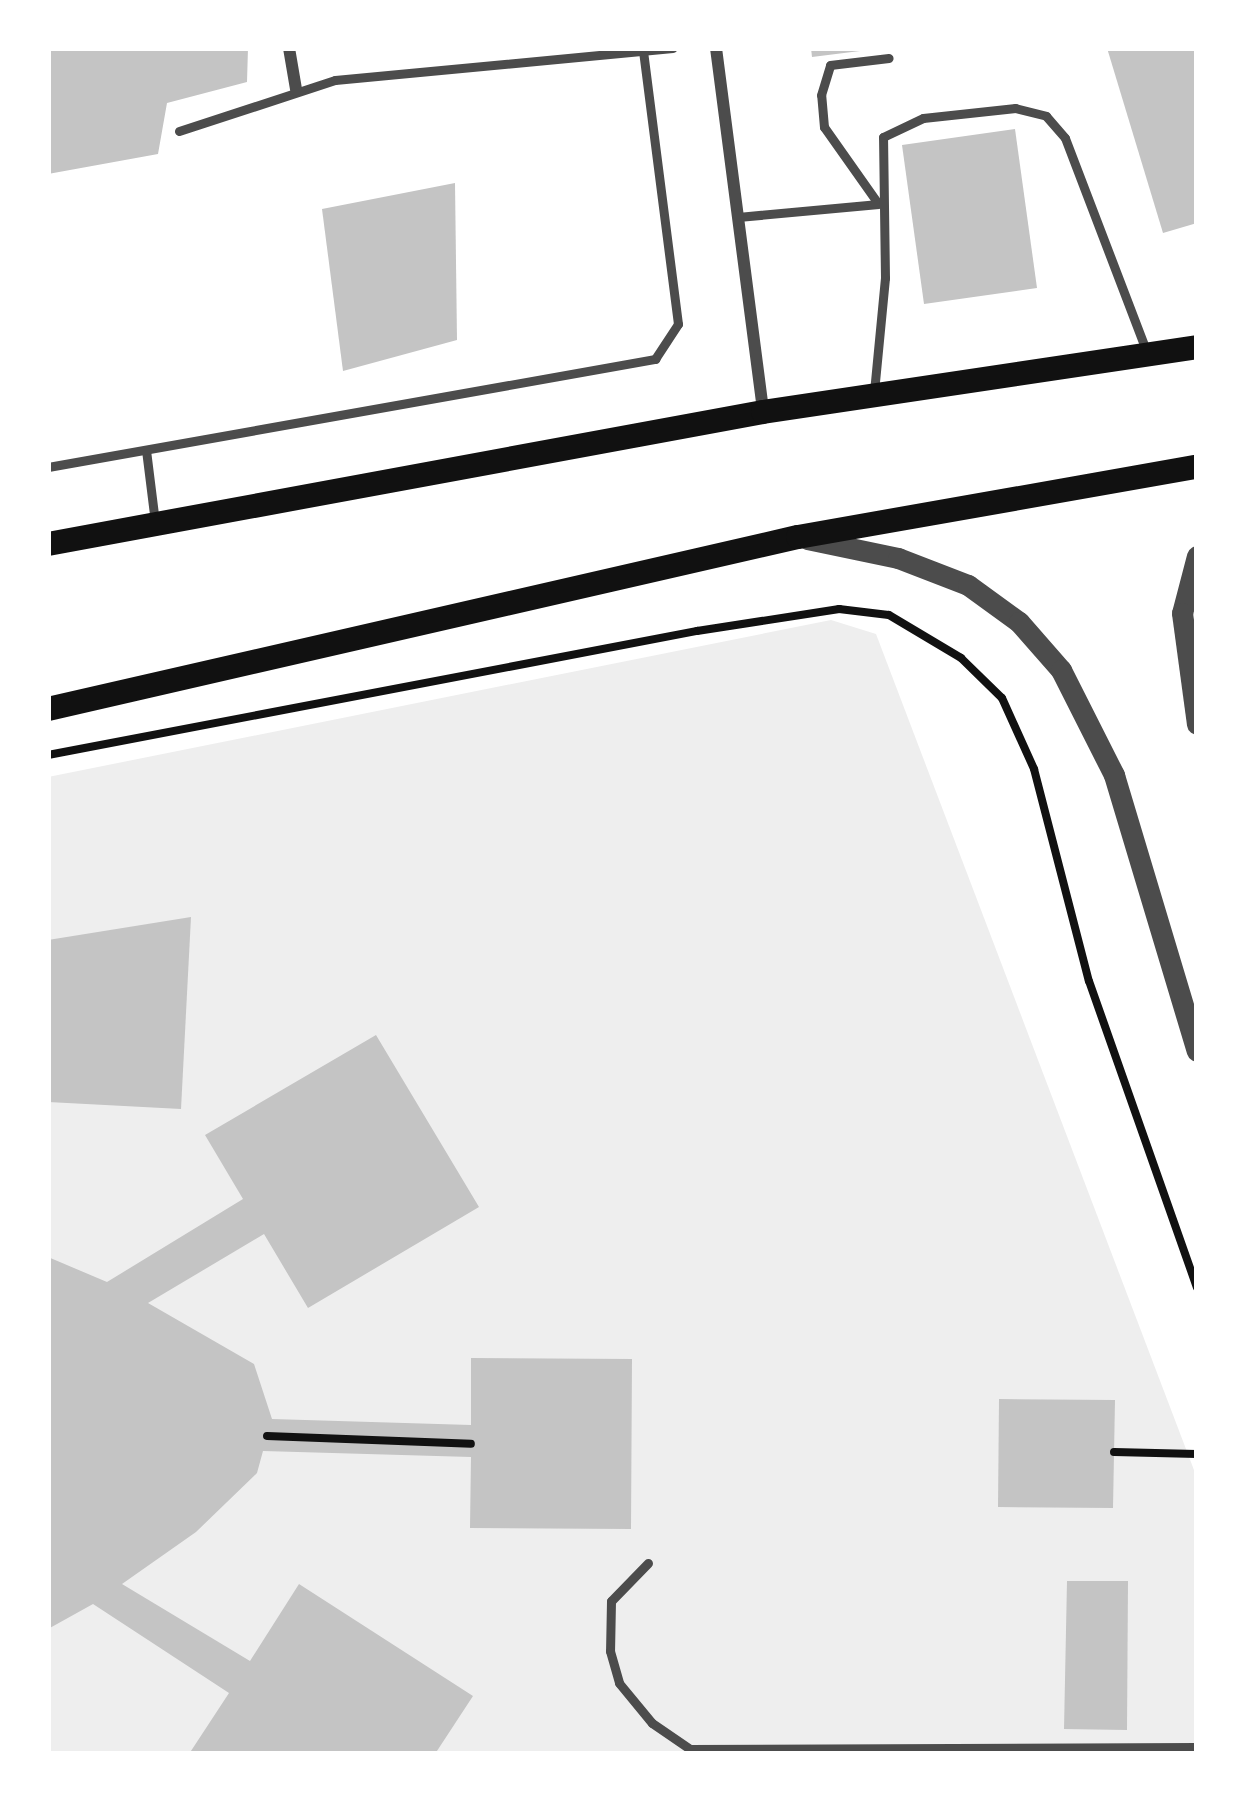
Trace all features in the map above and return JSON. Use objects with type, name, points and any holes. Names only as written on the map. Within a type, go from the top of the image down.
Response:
[{"type":"main road","points":[[48,544],[763,412],[1197,347]]},
{"type":"main road","points":[[48,709],[798,537],[1197,467]]},
{"type":"street","points":[[289,48],[296,89]]},
{"type":"street","points":[[716,48],[763,412]]},
{"type":"street","points":[[798,537],[898,558],[968,585],[1019,622],[1061,670],[1114,775],[1197,1051]]},
{"type":"street","points":[[1197,556],[1182,613],[1197,724]]},
{"type":"lane","points":[[179,131],[296,89],[672,48]]},
{"type":"lane","points":[[48,467],[655,359],[678,324],[643,51]]},
{"type":"lane","points":[[878,204],[824,127],[821,94],[830,65],[890,58]]},
{"type":"lane","points":[[874,394],[885,278],[878,204],[883,137],[923,118],[1016,108],[1046,116],[1065,138],[1147,353]]},
{"type":"lane","points":[[738,217],[878,204]]},
{"type":"lane","points":[[146,450],[154,522]]},
{"type":"lane","points":[[648,1563],[611,1601],[619,1683],[652,1723],[690,1749],[1197,1747]]},
{"type":"path","points":[[48,755],[697,631],[839,609],[889,615],[961,658],[1002,698],[1034,769],[1089,981],[1197,1288]]},
{"type":"path","points":[[267,1436],[471,1444]]},
{"type":"path","points":[[1114,1452],[1197,1454]]},
{"type":"shaded area","points":[[831,620],[876,634],[1197,1478],[1197,1754],[48,1754],[48,777]]},
{"type":"building","points":[[48,48],[248,48],[247,82],[167,103],[158,154],[48,174]]},
{"type":"building","points":[[811,48],[859,48],[860,51],[812,57]]},
{"type":"building","points":[[1107,48],[1197,48],[1197,223],[1163,233]]},
{"type":"building","points":[[1015,129],[1037,288],[924,304],[902,145]]},
{"type":"building","points":[[455,183],[457,340],[343,371],[322,209]]},
{"type":"building","points":[[191,917],[181,1109],[48,1102],[48,940]]},
{"type":"building","points":[[376,1035],[479,1207],[308,1308],[264,1234],[148,1303],[254,1364],[272,1419],[471,1425],[471,1358],[632,1359],[631,1529],[470,1528],[471,1457],[263,1451],[257,1473],[196,1532],[122,1584],[250,1661],[299,1584],[473,1696],[435,1754],[189,1754],[229,1693],[93,1604],[48,1629],[48,1257],[107,1282],[243,1199],[205,1135]]},
{"type":"building","points":[[999,1399],[1115,1400],[1113,1508],[998,1507]]},
{"type":"building","points":[[1067,1581],[1128,1581],[1127,1730],[1064,1729]]}]
